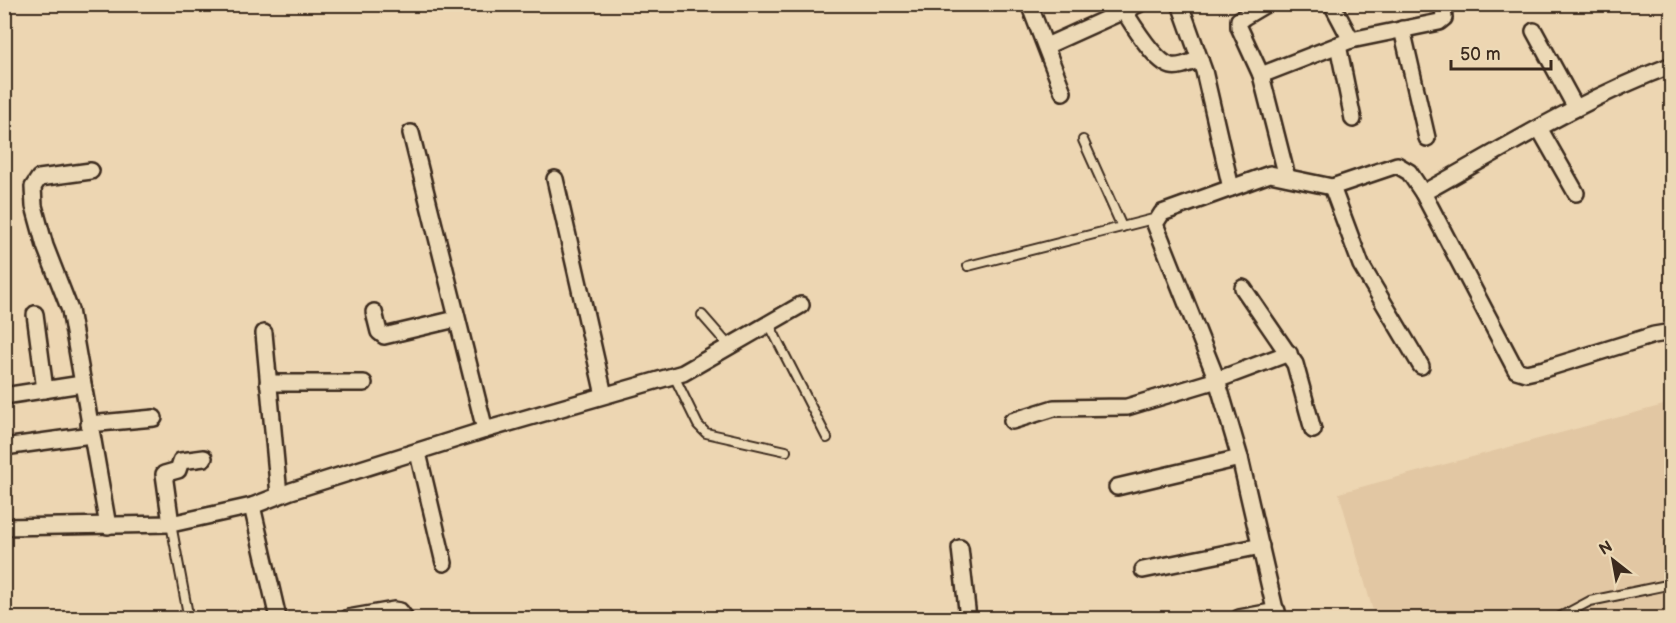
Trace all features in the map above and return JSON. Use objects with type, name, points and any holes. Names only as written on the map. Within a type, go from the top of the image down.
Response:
[{"type":"street","points":[[1029,4],[1063,92]]},
{"type":"street","points":[[1180,4],[1200,59],[1231,188]]},
{"type":"street","points":[[1266,4],[1239,20],[1239,27],[1261,75],[1287,177]]},
{"type":"street","points":[[1332,4],[1345,42],[1353,119]]},
{"type":"street","points":[[1261,75],[1345,42],[1439,22],[1444,18],[1443,4]]},
{"type":"street","points":[[1046,46],[1129,7],[1146,44],[1167,64],[1179,66],[1200,59]]},
{"type":"street","points":[[1402,29],[1427,138]]},
{"type":"street","points":[[1534,31],[1576,108]]},
{"type":"street","points":[[1423,193],[1576,108],[1641,76],[1671,65]]},
{"type":"street","points":[[1539,128],[1576,193]]},
{"type":"street","points":[[411,133],[485,430]]},
{"type":"street","points":[[1239,618],[1277,615],[1240,458],[1217,380],[1155,224],[1162,213],[1270,174],[1332,187],[1396,165],[1409,172],[1423,193],[1516,370],[1526,373],[1544,369],[1653,335],[1671,332]]},
{"type":"street","points":[[91,171],[39,178],[33,187],[34,206],[45,246],[70,310],[108,526]]},
{"type":"street","points":[[555,179],[604,395]]},
{"type":"street","points":[[1332,187],[1361,265],[1422,366]]},
{"type":"street","points":[[1244,288],[1289,353],[1298,373],[1313,430]]},
{"type":"street","points":[[4,527],[171,524],[252,506],[279,495],[485,430],[674,376],[730,347],[801,305]]},
{"type":"street","points":[[374,312],[379,332],[384,336],[456,319]]},
{"type":"street","points":[[35,314],[45,390]]},
{"type":"street","points":[[264,333],[279,495]]},
{"type":"street","points":[[1012,421],[1054,408],[1127,407],[1217,380],[1289,353]]},
{"type":"street","points":[[268,383],[364,383]]},
{"type":"street","points":[[4,396],[82,384]]},
{"type":"street","points":[[4,447],[154,418]]},
{"type":"street","points":[[418,453],[444,563]]},
{"type":"street","points":[[171,524],[164,474],[178,470],[181,461],[204,458]]},
{"type":"street","points":[[1117,487],[1240,458]]},
{"type":"street","points":[[252,506],[278,618]]},
{"type":"street","points":[[1143,570],[1261,546]]},
{"type":"street","points":[[960,548],[968,618]]},
{"type":"street","points":[[348,618],[394,610],[400,611],[405,618]]},
{"type":"lane","points":[[1083,140],[1122,226]]},
{"type":"lane","points":[[968,266],[1157,218]]},
{"type":"lane","points":[[702,315],[730,347]]},
{"type":"lane","points":[[770,324],[827,438]]},
{"type":"lane","points":[[674,376],[698,425],[706,433],[786,451]]},
{"type":"lane","points":[[171,524],[187,609]]},
{"type":"lane","points":[[1558,618],[1590,601],[1671,584]]},
{"type":"shaded area","points":[[1671,403],[1671,618],[1375,618],[1339,493]]}]
